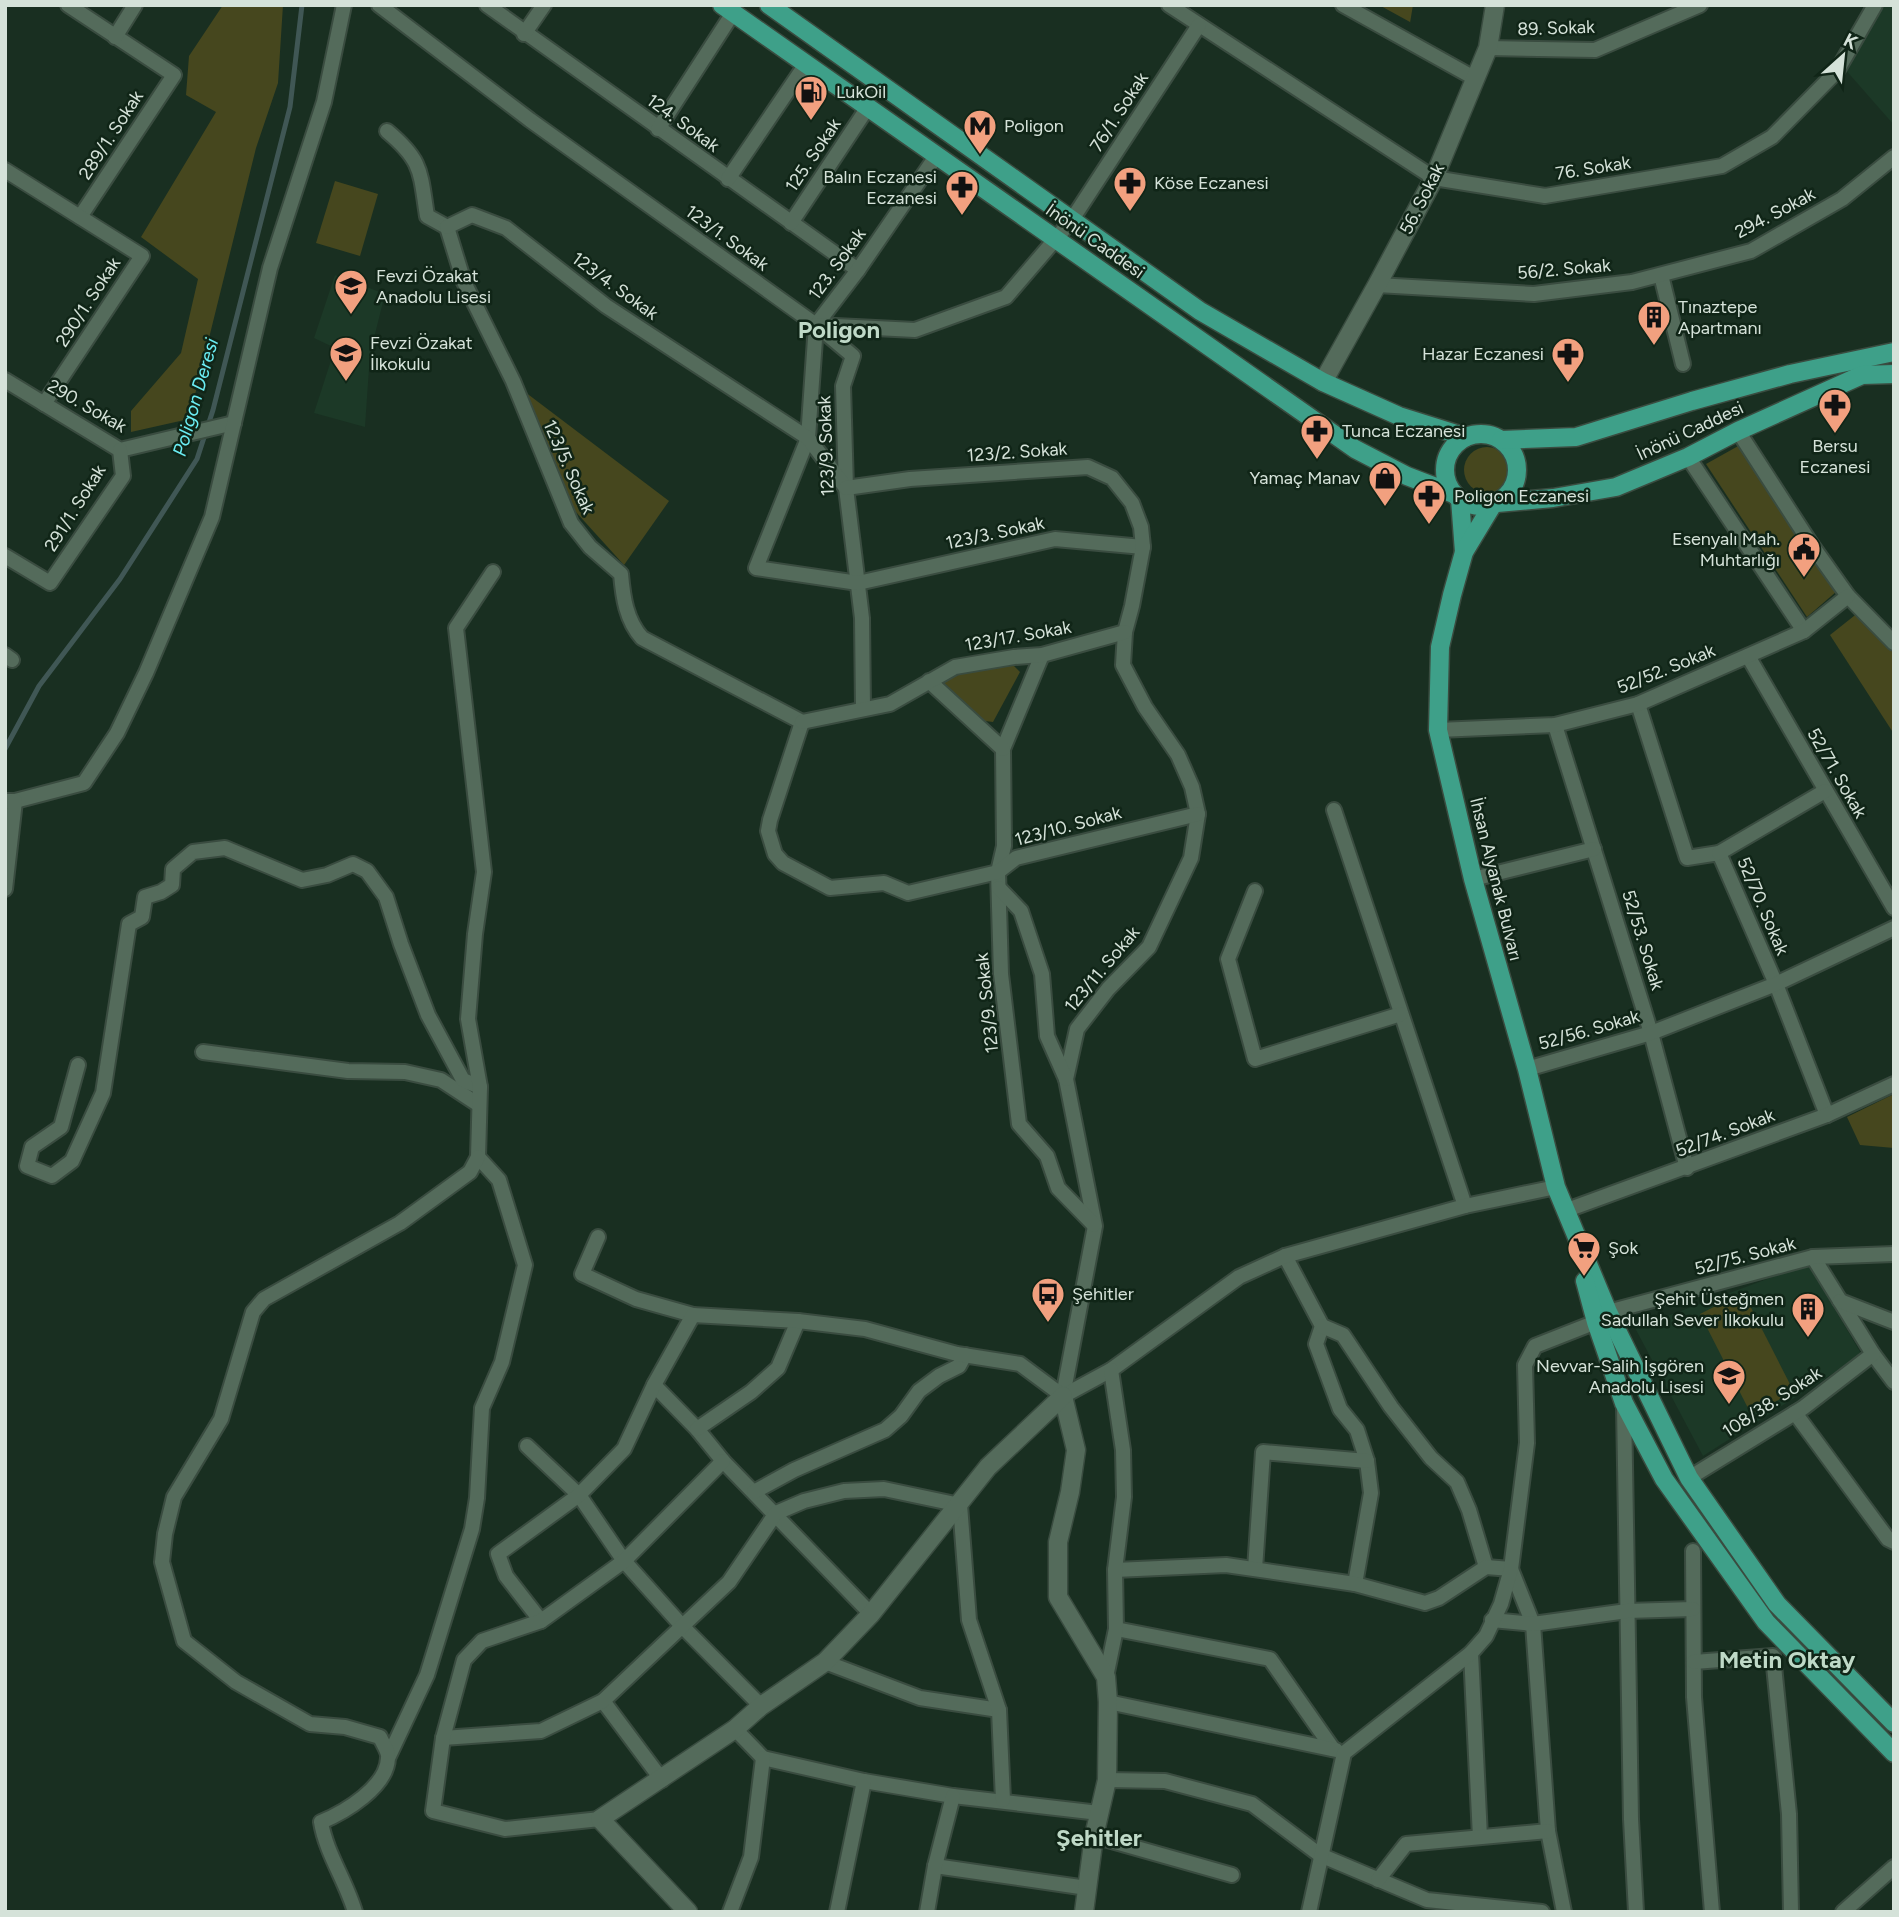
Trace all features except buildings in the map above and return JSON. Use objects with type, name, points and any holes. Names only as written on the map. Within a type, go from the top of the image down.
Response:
[{"type":"main road","name":"İnönü Caddesi","points":[[769,5],[1200,310],[1322,382],[1399,415],[1466,437]]},
{"type":"main road","name":"İnönü Caddesi","points":[[727,9],[1355,449],[1406,477],[1457,496]]},
{"type":"main road","name":"İnönü Caddesi","points":[[1501,440],[1576,437],[1790,374],[1894,352]]},
{"type":"main road","name":"İnönü Caddesi","points":[[1495,503],[1553,498],[1616,487],[1688,457],[1738,431],[1862,375],[1894,374]]},
{"type":"main road","points":[[1482,433],[1494,436],[1513,452],[1517,463],[1514,486],[1507,496],[1495,503],[1474,506],[1457,496],[1447,484],[1446,461],[1451,450],[1466,437],[1482,433]]},
{"type":"main road","points":[[1457,496],[1464,552]]},
{"type":"main road","points":[[1464,552],[1495,503]]},
{"type":"main road","name":"İhsan Alyanak Bulvarı","points":[[1464,552],[1440,647],[1438,730],[1473,879],[1527,1069],[1556,1187],[1602,1317]]},
{"type":"main road","points":[[1602,1317],[1624,1403],[1664,1479],[1766,1622],[1894,1753]]},
{"type":"main road","points":[[1602,1317],[1689,1478],[1777,1604],[1894,1723]]},
{"type":"street","points":[[68,5],[116,37],[135,5]]},
{"type":"street","points":[[5,889],[10,801],[84,783],[117,733],[146,673],[212,517],[228,425],[270,268],[324,102],[344,5]]},
{"type":"street","name":"123/1. Sokak","points":[[379,5],[530,120],[816,325]]},
{"type":"street","name":"124. Sokak","points":[[487,5],[858,270]]},
{"type":"street","points":[[524,34],[544,5]]},
{"type":"street","name":"76. Sokak","points":[[1169,5],[1434,178],[1545,196],[1722,166],[1773,137],[1837,71],[1875,5]]},
{"type":"street","points":[[1343,5],[1476,79]]},
{"type":"street","name":"56. Sokak","points":[[1322,382],[1434,178],[1488,48],[1495,5]]},
{"type":"street","name":"89. Sokak","points":[[1488,48],[1595,50],[1700,5]]},
{"type":"street","points":[[658,129],[727,9]]},
{"type":"street","name":"76/1. Sokak","points":[[1071,221],[1199,25]]},
{"type":"street","name":"289/1. Sokak","points":[[80,217],[174,75],[116,37]]},
{"type":"street","points":[[728,179],[806,64]]},
{"type":"street","name":"125. Sokak","points":[[791,223],[868,107]]},
{"type":"street","points":[[387,131],[407,148],[419,167],[427,216],[447,227]]},
{"type":"street","name":"123. Sokak","points":[[858,583],[756,568],[808,438],[816,325],[858,270],[937,155]]},
{"type":"street","name":"294. Sokak","points":[[1661,275],[1751,251],[1842,199],[1894,156]]},
{"type":"street","points":[[5,170],[80,217]]},
{"type":"street","name":"123/4. Sokak","points":[[447,227],[472,215],[506,229],[606,306],[808,438],[846,488]]},
{"type":"street","name":"290/1. Sokak","points":[[44,404],[142,256],[80,217]]},
{"type":"street","points":[[816,325],[915,330],[1006,297],[1071,221]]},
{"type":"street","name":"123/5. Sokak","points":[[447,227],[464,282],[513,381],[571,523],[590,547],[621,574],[623,597],[633,628],[642,638],[802,722]]},
{"type":"street","points":[[1661,275],[1683,364]]},
{"type":"street","name":"56/2. Sokak","points":[[1377,285],[1534,294],[1632,282],[1661,275]]},
{"type":"street","name":"123/9. Sokak","points":[[816,325],[853,356],[843,386],[846,488],[862,618],[863,709]]},
{"type":"street","name":"290. Sokak","points":[[5,380],[120,450],[228,425]]},
{"type":"street","points":[[1738,431],[1848,596],[1894,643]]},
{"type":"street","name":"291/1. Sokak","points":[[5,556],[50,583],[123,476],[120,450]]},
{"type":"street","points":[[1688,457],[1804,631]]},
{"type":"street","name":"123/2. Sokak","points":[[846,488],[910,479],[1088,467],[1112,478],[1132,503],[1141,527],[1143,547]]},
{"type":"street","name":"123/3. Sokak","points":[[858,583],[1055,539],[1143,547]]},
{"type":"street","name":"123/11. Sokak","points":[[1063,1396],[1094,1226],[1066,1079],[1077,1029],[1108,989],[1149,947],[1191,858],[1198,814],[1192,788],[1178,755],[1145,706],[1123,664],[1125,632],[1143,547]]},
{"type":"street","points":[[389,1756],[380,1737],[345,1727],[310,1724],[236,1682],[205,1660],[184,1641],[162,1562],[165,1534],[174,1497],[221,1419],[253,1312],[264,1299],[400,1223],[470,1172],[478,1157],[480,1087],[468,1018],[475,934],[484,872],[456,628],[492,572]]},
{"type":"street","name":"52/52. Sokak","points":[[1438,730],[1555,725],[1638,704],[1804,631],[1848,596]]},
{"type":"street","name":"123/17. Sokak","points":[[802,722],[890,704],[956,667],[1042,655],[1125,632]]},
{"type":"street","name":"123/9. Sokak","points":[[1042,655],[1003,749],[1003,846],[998,872],[1001,974],[1020,1124],[1047,1156],[1058,1188],[1094,1226]]},
{"type":"street","name":"52/71. Sokak","points":[[1748,656],[1894,908]]},
{"type":"street","points":[[929,681],[1003,749]]},
{"type":"street","name":"52/70. Sokak","points":[[1638,704],[1687,858],[1719,853],[1776,984],[1827,1115]]},
{"type":"street","name":"123/10. Sokak","points":[[802,722],[768,831],[778,859],[830,888],[884,883],[908,893],[998,872],[1016,858],[1198,814]]},
{"type":"street","name":"52/53. Sokak","points":[[1555,725],[1651,1033],[1687,1168]]},
{"type":"street","points":[[1719,853],[1825,791]]},
{"type":"street","points":[[1334,810],[1465,1206]]},
{"type":"street","points":[[78,1065],[61,1126],[32,1147],[27,1166],[52,1176],[72,1161],[103,1093],[130,924],[142,917],[145,897],[172,885],[173,869],[193,852],[225,848],[302,880],[327,876],[353,864],[367,871],[386,897],[401,944],[434,1026],[463,1080],[480,1087]]},
{"type":"street","points":[[1473,879],[1594,849]]},
{"type":"street","points":[[999,888],[1021,911],[1042,974],[1047,1036],[1066,1079]]},
{"type":"street","points":[[1255,891],[1228,959],[1255,1059],[1401,1014]]},
{"type":"street","name":"52/56. Sokak","points":[[1527,1069],[1651,1033],[1776,984],[1894,928]]},
{"type":"street","points":[[202,1052],[348,1071],[405,1072],[441,1080],[479,1105]]},
{"type":"street","name":"52/74. Sokak","points":[[1566,1210],[1827,1115],[1894,1084]]},
{"type":"street","points":[[355,1912],[341,1873],[324,1839],[321,1822],[343,1813],[371,1790],[384,1774],[389,1756],[427,1675],[472,1529],[477,1498],[482,1408],[502,1362],[525,1265],[499,1180],[478,1157]]},
{"type":"street","points":[[723,1461],[625,1561],[541,1621],[482,1641],[464,1660],[443,1738],[433,1811],[505,1829],[600,1819],[662,1780],[825,1662],[871,1614],[988,1467],[1063,1396],[1111,1370],[1239,1277],[1285,1256],[1465,1206],[1556,1187]]},
{"type":"street","points":[[598,1237],[582,1274],[636,1299],[693,1315],[798,1321],[865,1329],[965,1355],[1020,1364],[1063,1396],[1076,1450],[1070,1492],[1058,1542],[1058,1597],[1106,1677]]},
{"type":"street","name":"52/75. Sokak","points":[[1339,1751],[1471,1653],[1486,1636],[1501,1604],[1511,1569],[1527,1443],[1525,1365],[1535,1346],[1602,1317],[1813,1257],[1894,1254]]},
{"type":"street","points":[[1285,1256],[1322,1326],[1343,1335],[1391,1407],[1432,1458],[1457,1482],[1469,1510],[1486,1567]]},
{"type":"street","points":[[1813,1257],[1873,1354],[1894,1382]]},
{"type":"street","points":[[1840,1301],[1894,1322]]},
{"type":"street","points":[[541,1621],[506,1576],[498,1554],[579,1495],[624,1449],[654,1385],[693,1315]]},
{"type":"street","points":[[697,1429],[751,1392],[778,1368],[798,1321]]},
{"type":"street","points":[[1322,1326],[1316,1344],[1340,1409],[1357,1430],[1367,1461],[1371,1493],[1355,1584]]},
{"type":"street","name":"108/38. Sokak","points":[[1689,1478],[1794,1413],[1873,1354]]},
{"type":"street","points":[[754,1492],[794,1470],[885,1430],[901,1416],[919,1391],[939,1376],[959,1366],[965,1355]]},
{"type":"street","points":[[1084,1912],[1094,1836],[1107,1780],[1106,1677],[1116,1629],[1115,1570],[1124,1497],[1123,1450],[1111,1370]]},
{"type":"street","points":[[654,1385],[697,1429],[723,1461],[871,1614]]},
{"type":"street","points":[[1624,1403],[1636,1912]]},
{"type":"street","points":[[1794,1413],[1888,1539],[1894,1542]]},
{"type":"street","points":[[527,1446],[579,1495],[625,1561],[683,1627],[761,1706]]},
{"type":"street","points":[[1255,1569],[1263,1452],[1367,1461]]},
{"type":"street","points":[[443,1738],[541,1731],[603,1701],[729,1582],[776,1513],[804,1501],[844,1491],[884,1489],[960,1505]]},
{"type":"street","points":[[960,1505],[968,1620],[999,1710],[1003,1800]]},
{"type":"street","points":[[1693,1551],[1694,1697],[1712,1912]]},
{"type":"street","points":[[1115,1570],[1226,1565],[1355,1584],[1425,1603],[1439,1598],[1486,1567],[1511,1569],[1533,1624],[1548,1830],[1564,1912]]},
{"type":"street","points":[[1492,1620],[1533,1624],[1627,1611],[1693,1609]]},
{"type":"street","points":[[1116,1629],[1270,1659],[1339,1751],[1309,1912]]},
{"type":"street","points":[[1471,1653],[1480,1837]]},
{"type":"street","points":[[1693,1662],[1773,1656],[1789,1814],[1790,1912]]},
{"type":"street","points":[[825,1662],[920,1698],[999,1710]]},
{"type":"street","points":[[603,1701],[662,1780]]},
{"type":"street","points":[[1108,1702],[1339,1751]]},
{"type":"street","points":[[735,1729],[763,1758],[864,1781],[953,1796],[1099,1812]]},
{"type":"street","points":[[730,1912],[751,1857],[763,1758]]},
{"type":"street","points":[[1107,1780],[1165,1781],[1252,1804],[1320,1855],[1427,1900],[1542,1912]]},
{"type":"street","points":[[838,1912],[864,1781]]},
{"type":"street","points":[[927,1912],[934,1866],[953,1796]]},
{"type":"street","points":[[600,1819],[688,1912]]},
{"type":"street","points":[[1378,1880],[1406,1844],[1548,1830]]},
{"type":"street","points":[[1094,1836],[1232,1875]]},
{"type":"street","points":[[934,1866],[1087,1888]]},
{"type":"street","points":[[1843,1912],[1894,1867]]},
{"type":"shaded area","points":[[223,5],[283,5],[278,83],[256,148],[189,419],[131,432],[131,411],[181,353],[198,279],[141,237],[216,112],[186,95],[189,56]]},
{"type":"shaded area","points":[[1379,5],[1413,5],[1410,23],[1410,22]]},
{"type":"shaded area","points":[[1884,5],[1894,5],[1894,125],[1844,68]]},
{"type":"shaded area","points":[[335,181],[378,194],[360,256],[316,243]]},
{"type":"shaded area","points":[[335,275],[385,294],[370,354],[365,427],[314,413],[335,348],[314,338]]},
{"type":"shaded area","points":[[525,392],[669,501],[624,565],[575,511]]},
{"type":"shaded area","points":[[1740,445],[1837,591],[1807,617],[1706,464]]},
{"type":"shaded area","points":[[1487,447],[1503,454],[1510,470],[1503,486],[1487,493],[1471,486],[1464,470],[1471,454]]},
{"type":"shaded area","points":[[1859,612],[1894,648],[1894,734],[1830,635]]},
{"type":"shaded area","points":[[1013,665],[1020,672],[993,722],[985,721],[944,683],[952,675]]},
{"type":"shaded area","points":[[1894,1094],[1894,1148],[1860,1145],[1847,1117]]},
{"type":"shaded area","name":"Nevvar-Salih İşgören Anadolu Lisesi","points":[[1808,1264],[1862,1355],[1703,1456],[1635,1328]]},
{"type":"shaded area","points":[[1743,1292],[1794,1392],[1751,1414],[1700,1314]]},
{"type":"waterway","name":"Poligon Deresi","points":[[5,749],[39,686],[120,579],[197,459],[213,410],[290,107],[302,5]]},
{"type":"place","name":"LukOil","points":[[811,122]]},
{"type":"place","name":"Poligon","points":[[980,156]]},
{"type":"place","name":"Köse Eczanesi","points":[[1130,213]]},
{"type":"place","name":"Balın Eczanesi Eczanesi","points":[[962,217]]},
{"type":"place","name":"Fevzi Özakat Anadolu Lisesi","points":[[351,316]]},
{"type":"place","name":"Tınaztepe Apartmanı","points":[[1654,347]]},
{"type":"place","name":"Fevzi Özakat İlkokulu","points":[[346,383]]},
{"type":"place","name":"Hazar Eczanesi","points":[[1568,384]]},
{"type":"place","name":"Bersu Eczanesi","points":[[1835,435]]},
{"type":"place","name":"Tunca Eczanesi","points":[[1317,461]]},
{"type":"place","name":"Yamaç Manav","points":[[1385,508]]},
{"type":"place","name":"Poligon Eczanesi","points":[[1429,526]]},
{"type":"place","name":"Esenyalı Mah. Muhtarlığı","points":[[1804,579]]},
{"type":"place","name":"Şok","points":[[1584,1278]]},
{"type":"place","name":"Şehitler","points":[[1048,1324]]},
{"type":"place","name":"Şehit Üsteğmen Sadullah Sever İlkokulu","points":[[1808,1339]]},
{"type":"place","name":"Nevvar-Salih İşgören Anadolu Lisesi","points":[[1729,1406]]},
{"type":"district","name":"Poligon","points":[[839,330]]},
{"type":"district","name":"Metin Oktay","points":[[1787,1660]]},
{"type":"district","name":"Şehitler","points":[[1099,1838]]}]
